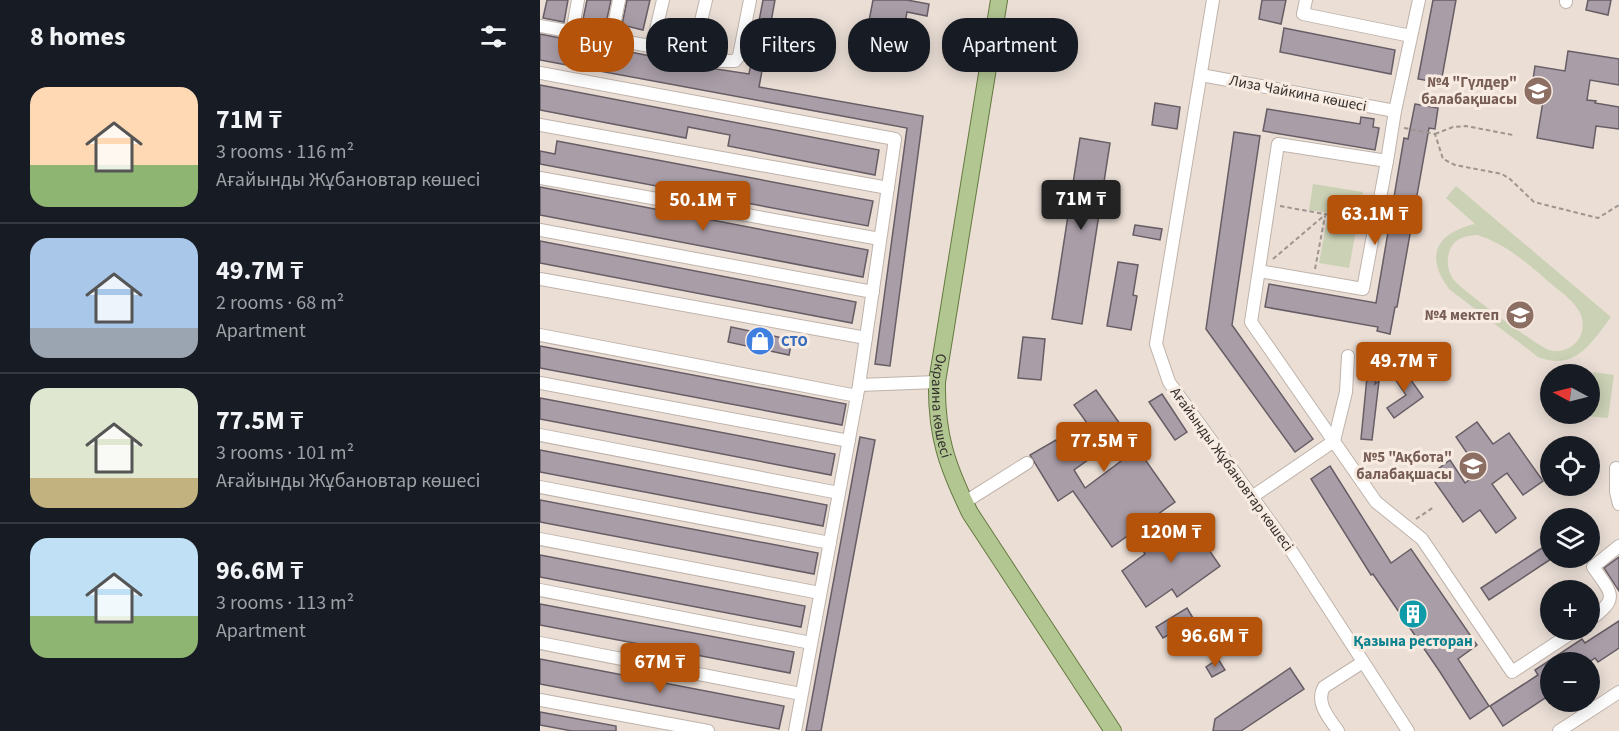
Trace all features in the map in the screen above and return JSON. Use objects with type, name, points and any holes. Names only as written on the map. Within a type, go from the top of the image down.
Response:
[{"type":"main road","name":"Окраина көшесі","points":[[999,0],[938,382],[936,412],[940,435],[953,478],[965,502],[986,539],[1113,731]]},
{"type":"street","points":[[575,18],[578,0]]},
{"type":"street","points":[[615,18],[619,0]]},
{"type":"street","points":[[659,18],[663,0]]},
{"type":"street","points":[[702,18],[706,0]]},
{"type":"street","points":[[728,61],[735,61],[740,56],[750,0]]},
{"type":"street","name":"Ағайынды Жұбановтар көшесі","points":[[1214,0],[1156,344],[1169,382],[1292,552],[1408,731]]},
{"type":"street","points":[[1306,0],[1303,14],[1411,36]]},
{"type":"street","points":[[1259,271],[1363,290],[1392,126],[1419,0]]},
{"type":"street","points":[[540,26],[558,30]]},
{"type":"street","points":[[540,73],[895,139],[858,390],[795,731]]},
{"type":"street","name":"Лиза Чайкина көшесі","points":[[1201,75],[1395,111]]},
{"type":"street","points":[[540,125],[888,188]]},
{"type":"street","points":[[1387,161],[1278,144],[1251,322],[1376,502],[1422,539],[1512,672],[1561,640]]},
{"type":"street","points":[[540,178],[880,239]]},
{"type":"street","points":[[540,231],[873,292]]},
{"type":"street","points":[[540,279],[866,338]]},
{"type":"street","points":[[540,335],[858,390],[938,382]]},
{"type":"street","points":[[1252,497],[1334,441],[1346,392],[1348,356]]},
{"type":"street","points":[[540,383],[849,441]]},
{"type":"street","points":[[540,435],[839,493]]},
{"type":"street","points":[[965,502],[1027,463]]},
{"type":"street","points":[[1616,468],[1616,492],[1619,504]]},
{"type":"street","points":[[540,487],[830,543]]},
{"type":"street","points":[[540,539],[820,593]]},
{"type":"street","points":[[1600,614],[1607,609],[1612,601],[1612,593],[1593,567],[1619,546]]},
{"type":"street","points":[[540,590],[811,643]]},
{"type":"street","points":[[540,643],[801,694]]},
{"type":"street","points":[[1338,731],[1320,701],[1321,692],[1324,687],[1363,662]]},
{"type":"street","points":[[1559,731],[1619,692]]},
{"type":"street","points":[[540,700],[708,731]]},
{"type":"path","points":[[1392,126],[1435,134],[1454,127],[1466,126],[1513,135]]},
{"type":"path","points":[[1435,134],[1443,159],[1455,165],[1502,174],[1534,202],[1598,218],[1619,206]]},
{"type":"path","points":[[1269,204],[1375,223]]},
{"type":"path","points":[[1259,271],[1326,214]]},
{"type":"path","points":[[1313,280],[1326,214]]},
{"type":"path","points":[[1406,526],[1434,507]]},
{"type":"green space","points":[[1313,184],[1363,192],[1359,218],[1309,210]]},
{"type":"green space","points":[[1456,186],[1611,317],[1589,345],[1572,358],[1562,361],[1551,361],[1538,357],[1449,289],[1437,266],[1438,247],[1451,233],[1475,224],[1446,198]],"holes":[[[1477,235],[1519,257],[1574,304],[1579,311],[1583,327],[1578,341],[1572,346],[1558,351],[1543,347],[1484,305],[1453,279],[1448,261],[1451,247],[1457,240]]]},
{"type":"green space","points":[[1327,220],[1357,225],[1349,268],[1319,263]]},
{"type":"green space","points":[[1600,373],[1614,375],[1608,418],[1600,417]]},
{"type":"building","points":[[547,0],[568,0],[565,18],[558,18],[558,21],[543,18]]},
{"type":"building","points":[[587,0],[611,0],[607,18],[583,18]]},
{"type":"building","points":[[627,0],[650,0],[643,30],[634,28],[634,18],[623,18]]},
{"type":"building","points":[[763,0],[775,0],[772,18],[760,18]]},
{"type":"building","points":[[873,0],[907,0],[929,4],[927,16],[907,12],[906,18],[870,18]]},
{"type":"building","points":[[1262,0],[1286,0],[1281,24],[1259,19]]},
{"type":"building","points":[[1433,0],[1456,0],[1441,83],[1418,79]]},
{"type":"building","points":[[1588,0],[1611,0],[1608,15],[1586,10]]},
{"type":"building","points":[[1284,28],[1395,50],[1391,74],[1280,52]]},
{"type":"building","points":[[540,34],[558,38],[558,63],[540,60]]},
{"type":"building","points":[[1568,51],[1619,59],[1619,85],[1590,80],[1587,100],[1619,107],[1619,129],[1596,126],[1593,148],[1537,138],[1544,95],[1531,93],[1535,66],[1565,71]]},
{"type":"building","points":[[634,53],[646,55],[646,72],[728,71],[749,74],[749,72],[762,72],[759,87],[923,116],[890,366],[875,364],[907,128],[605,72],[634,72]]},
{"type":"building","points":[[540,85],[879,150],[875,175],[728,146],[730,135],[688,127],[686,138],[540,110]]},
{"type":"building","points":[[1155,103],[1180,107],[1177,129],[1152,125]]},
{"type":"building","points":[[1415,104],[1438,108],[1435,129],[1429,128],[1397,307],[1395,307],[1390,334],[1377,331],[1378,327],[1265,307],[1269,284],[1376,303],[1404,138],[1408,139]]},
{"type":"building","points":[[1267,109],[1360,124],[1361,117],[1374,119],[1373,127],[1379,128],[1375,150],[1263,131]]},
{"type":"building","points":[[1234,132],[1260,136],[1232,325],[1313,439],[1295,452],[1206,329]]},
{"type":"building","points":[[1080,138],[1110,143],[1082,324],[1052,319]]},
{"type":"building","points":[[557,141],[873,201],[868,226],[540,164],[540,151],[555,154]]},
{"type":"building","points":[[540,187],[868,250],[863,277],[540,215]]},
{"type":"building","points":[[1135,225],[1162,229],[1160,240],[1133,235]]},
{"type":"building","points":[[540,241],[856,302],[852,323],[540,263]]},
{"type":"building","points":[[1118,262],[1138,265],[1133,295],[1137,296],[1131,330],[1107,326]]},
{"type":"building","name":"СТО","points":[[731,327],[792,340],[789,355],[728,342]]},
{"type":"building","points":[[1023,337],[1045,339],[1041,380],[1018,378]]},
{"type":"building","points":[[540,346],[846,404],[842,425],[540,368]]},
{"type":"building","points":[[1364,350],[1381,353],[1375,384],[1379,381],[1372,440],[1361,439],[1367,377],[1359,376]]},
{"type":"building","points":[[1401,366],[1423,397],[1394,418],[1387,408],[1406,395],[1391,373]]},
{"type":"building","points":[[1096,390],[1175,502],[1112,547],[1073,491],[1058,501],[1030,455],[1056,440],[1058,443],[1087,423],[1074,405]],"holes":[[[1109,445],[1121,461],[1085,488],[1074,470]]]},
{"type":"building","points":[[1162,394],[1187,432],[1175,440],[1149,402]]},
{"type":"building","points":[[540,398],[835,454],[831,475],[540,419]]},
{"type":"building","points":[[1477,422],[1493,444],[1509,433],[1540,477],[1540,483],[1523,495],[1507,473],[1492,484],[1516,518],[1496,533],[1480,510],[1463,522],[1430,475],[1450,460],[1465,483],[1480,472],[1456,437]]},
{"type":"building","points":[[860,437],[875,440],[821,731],[806,731]]},
{"type":"building","points":[[540,450],[827,505],[823,526],[540,472]]},
{"type":"building","points":[[1330,466],[1391,563],[1411,549],[1477,645],[1458,659],[1489,706],[1470,719],[1373,574],[1371,575],[1311,479]]},
{"type":"building","points":[[540,500],[818,553],[814,574],[540,522]]},
{"type":"building","points":[[1187,518],[1220,566],[1177,597],[1172,589],[1146,607],[1122,571],[1145,554],[1142,549]]},
{"type":"building","points":[[1540,549],[1540,566],[1489,600],[1481,588]]},
{"type":"building","points":[[540,555],[805,606],[801,627],[540,577]]},
{"type":"building","points":[[1619,557],[1619,591],[1604,568]]},
{"type":"building","points":[[540,604],[794,652],[790,673],[540,625]]},
{"type":"building","points":[[1187,608],[1203,635],[1178,651],[1168,635],[1163,638],[1156,627]]},
{"type":"building","points":[[1619,621],[1619,648],[1600,661],[1600,652],[1562,652],[1580,640],[1585,643],[1590,640],[1600,640],[1600,633]]},
{"type":"building","points":[[540,659],[784,706],[779,729],[540,684]]},
{"type":"building","points":[[1218,659],[1225,670],[1212,677],[1206,667]]},
{"type":"building","points":[[1540,667],[1540,701],[1503,726],[1490,706],[1538,675],[1535,670]]},
{"type":"building","points":[[1290,668],[1304,689],[1241,731],[1213,731],[1215,719]]},
{"type":"building","points":[[540,712],[616,726],[616,731],[572,731],[540,725]]},
{"type":"place","name":"№4 \"Гүлдер\" балабақшасы","points":[[1538,91]]},
{"type":"place","name":"№4 мектеп","points":[[1520,315]]},
{"type":"place","name":"СТО","points":[[760,341]]},
{"type":"place","name":"№5 \"Ақбота\" балабақшасы","points":[[1473,466]]},
{"type":"place","name":"Қазына ресторан","points":[[1413,614]]}]
